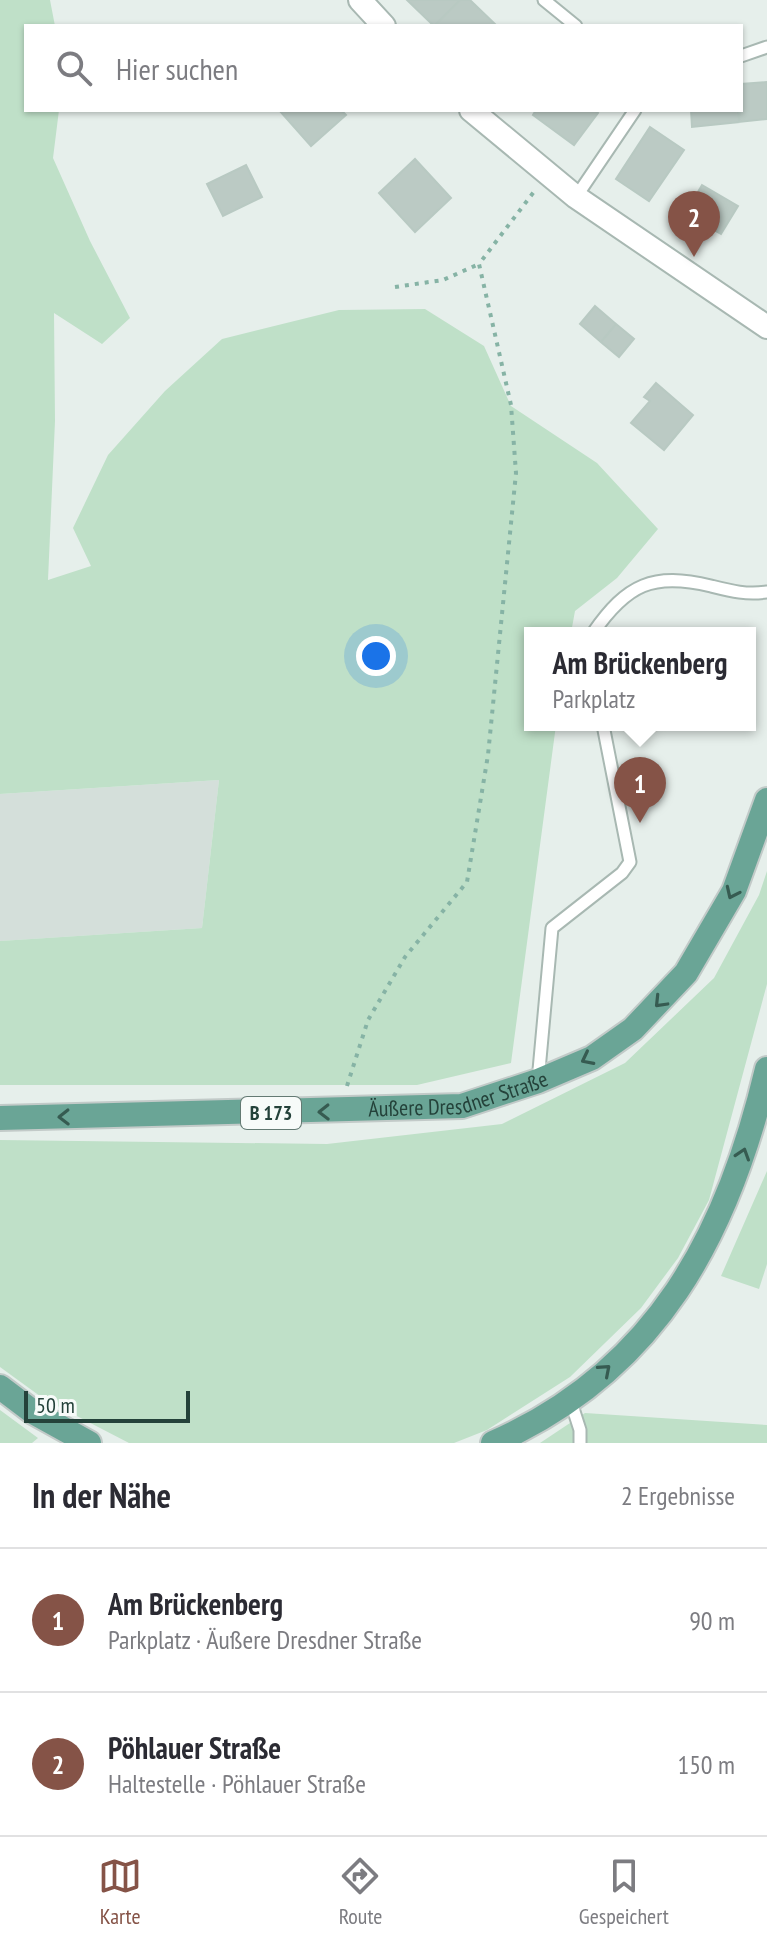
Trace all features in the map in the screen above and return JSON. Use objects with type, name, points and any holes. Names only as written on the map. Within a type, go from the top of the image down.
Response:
[{"type":"main road","name":"Äußere Dresdner Straße","points":[[0,1118],[462,1106],[539,1070],[592,1058],[633,1029],[686,973],[734,891],[767,800]]},
{"type":"main road","points":[[493,1443],[570,1399],[649,1329],[688,1276],[717,1226],[738,1172],[767,1069]]},
{"type":"main road","points":[[0,1387],[33,1412],[89,1443]]},
{"type":"street","points":[[360,0],[382,24]]},
{"type":"street","points":[[473,112],[576,197],[767,327]]},
{"type":"lane","points":[[544,0],[574,24]]},
{"type":"lane","points":[[743,55],[767,47]]},
{"type":"lane","points":[[576,197],[634,112]]},
{"type":"lane","points":[[598,627],[635,587],[661,579],[685,580],[747,595],[767,592]]},
{"type":"lane","points":[[539,1070],[552,928],[622,873],[630,862],[604,731]]},
{"type":"lane","points":[[570,1399],[580,1430],[580,1443]]},
{"type":"path","points":[[395,287],[443,280],[479,264],[547,174]]},
{"type":"path","points":[[341,1111],[368,1020],[405,957],[467,882],[488,755],[516,473],[511,405],[479,264]]},
{"type":"shaded area","points":[[219,780],[202,928],[0,941],[0,794]]},
{"type":"green space","points":[[0,0],[50,0],[55,24],[24,24],[24,112],[59,112],[53,158],[90,241],[130,318],[102,344],[54,313],[55,421],[48,580],[91,566],[73,528],[108,455],[165,391],[222,339],[339,310],[425,309],[484,346],[511,406],[597,463],[658,529],[617,578],[575,611],[572,627],[524,627],[524,731],[555,731],[511,1063],[417,1085],[0,1085],[0,941],[202,928],[219,780],[0,794]]},
{"type":"green space","points":[[767,871],[767,984],[709,1200],[678,1258],[641,1308],[570,1377],[487,1430],[454,1443],[129,1443],[44,1399],[0,1367],[0,1140],[327,1144],[502,1124],[625,1063],[714,978],[759,895]]},
{"type":"green space","points":[[767,1171],[767,1264],[759,1289],[721,1276]]},
{"type":"green space","points":[[0,1410],[38,1438],[32,1443],[0,1443]]},
{"type":"green space","points":[[585,1413],[767,1425],[767,1443],[540,1443]]},
{"type":"building","points":[[407,0],[460,0],[436,24],[432,24]]},
{"type":"building","points":[[460,0],[470,0],[495,24],[436,24]]},
{"type":"building","points":[[767,82],[767,119],[739,122],[740,112],[743,112],[743,84]]},
{"type":"building","points":[[281,112],[343,112],[346,115],[311,146]]},
{"type":"building","points":[[535,112],[598,113],[574,145],[533,115]]},
{"type":"building","points":[[691,112],[738,112],[739,122],[692,127]]},
{"type":"building","points":[[650,127],[684,150],[649,201],[616,179]]},
{"type":"building","points":[[415,159],[451,198],[415,232],[379,193]]},
{"type":"building","points":[[246,165],[262,197],[223,216],[207,184]]},
{"type":"building","points":[[702,185],[738,206],[721,234],[685,214]]},
{"type":"building","points":[[595,306],[616,324],[601,342],[580,324]]},
{"type":"building","points":[[616,324],[634,339],[619,357],[601,342]]},
{"type":"building","points":[[656,383],[693,415],[664,450],[631,423],[650,401],[644,397]]},
{"type":"place","name":"Pöhlauer Straße","points":[[694,257]]},
{"type":"place","name":"Am Brückenberg","points":[[640,823]]}]
